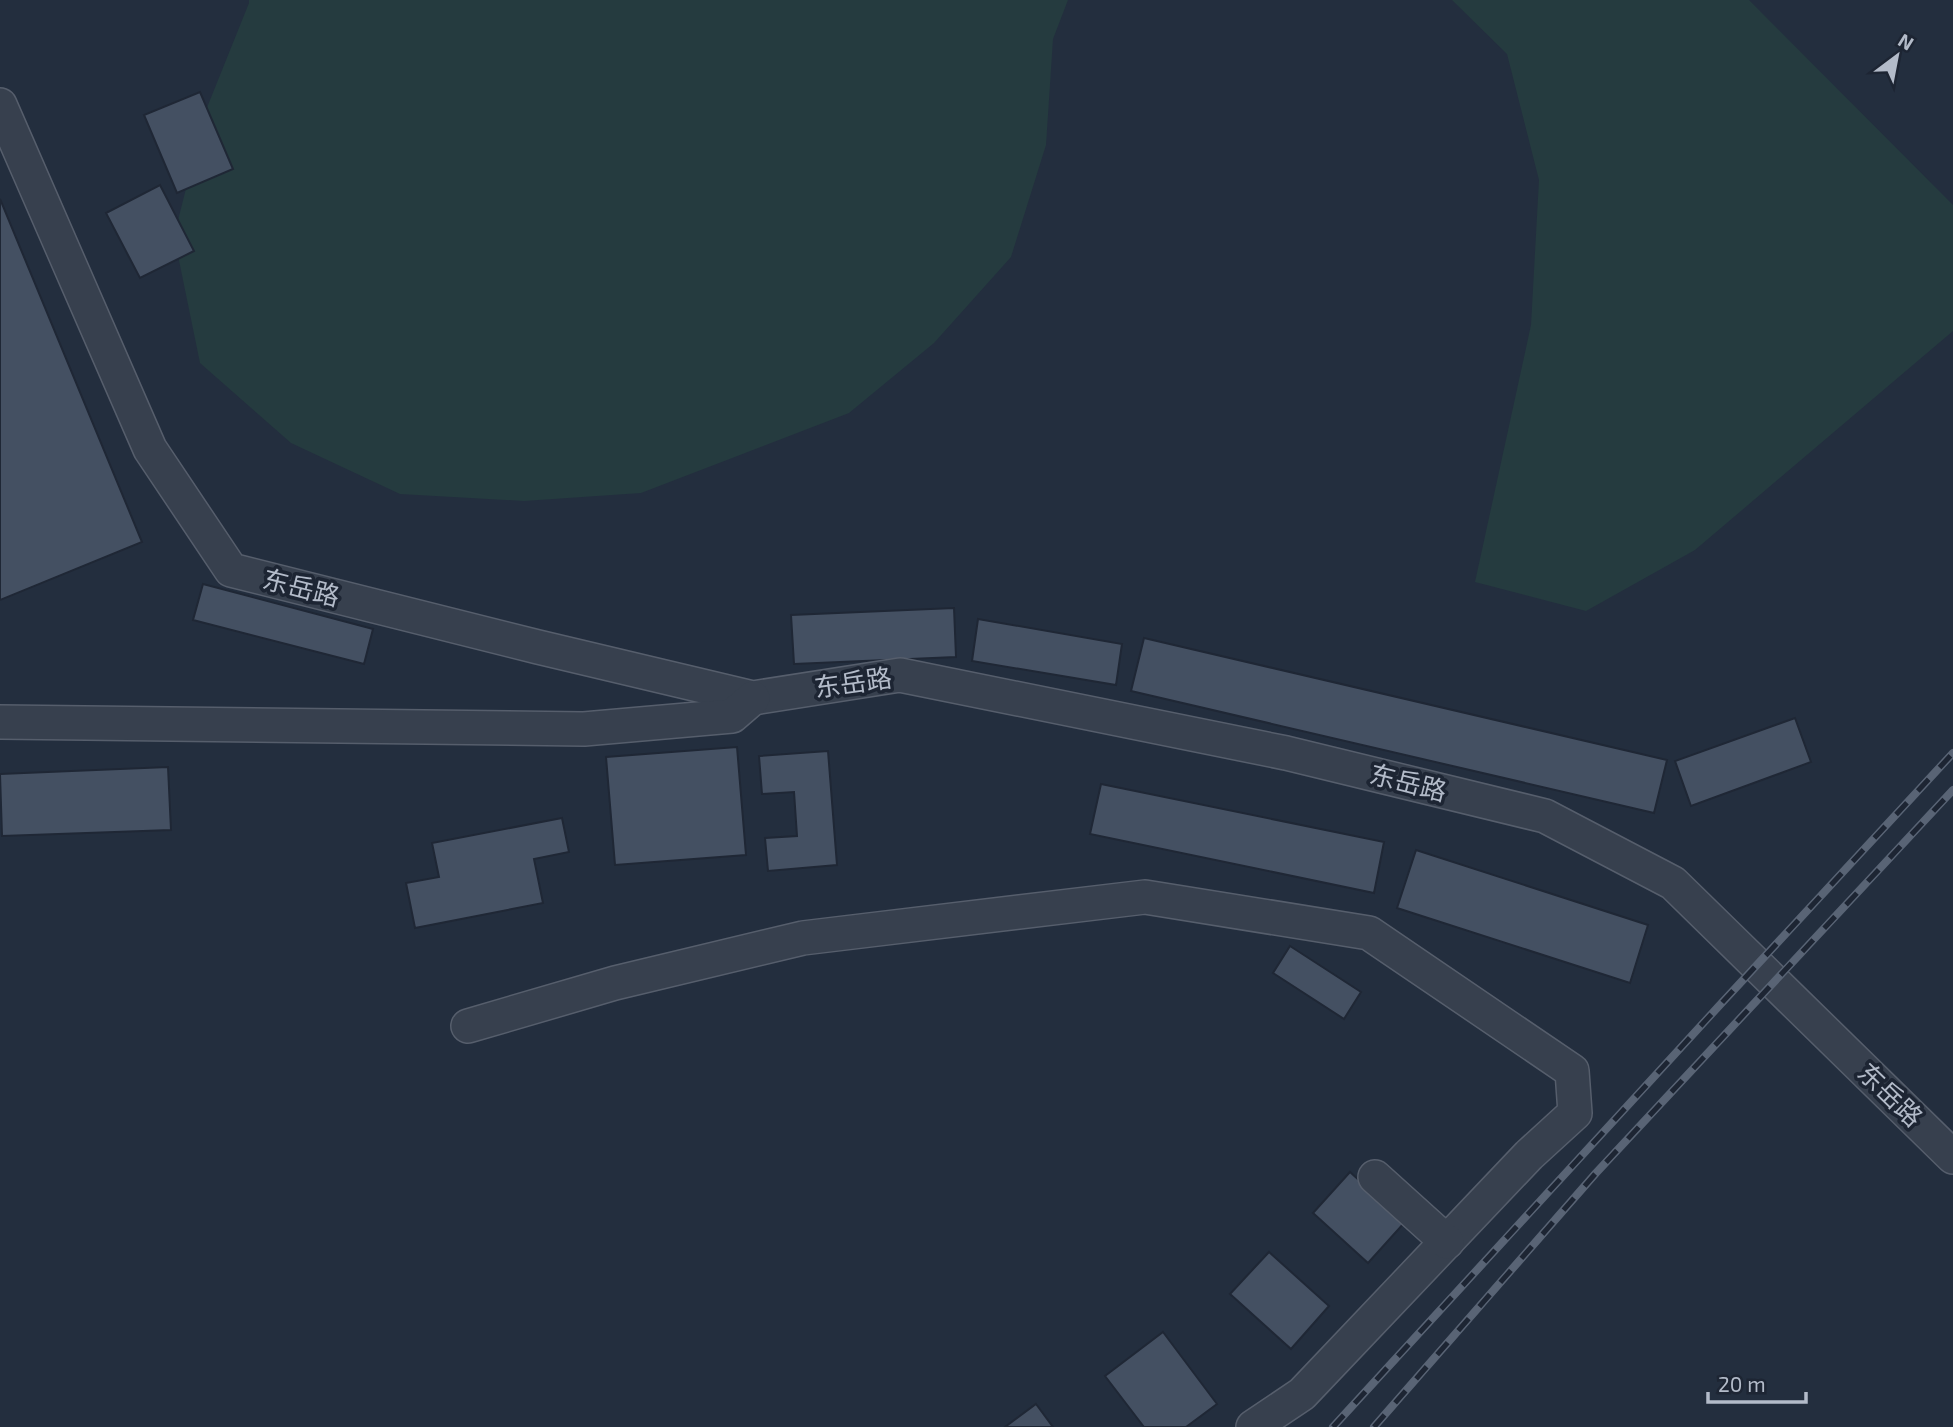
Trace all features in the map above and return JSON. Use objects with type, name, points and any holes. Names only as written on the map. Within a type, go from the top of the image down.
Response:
[{"type":"street","name":"东岳路","points":[[0,106],[150,449],[231,570],[753,698],[900,675],[1286,753],[1545,816],[1673,883],[1953,1157]]},
{"type":"street","points":[[0,722],[584,729],[732,716],[753,698]]},
{"type":"street","points":[[468,1026],[615,983],[803,938],[1145,897],[1369,933],[1572,1071],[1575,1113],[1529,1155],[1302,1394],[1253,1427]]},
{"type":"street","points":[[1375,1177],[1447,1242]]},
{"type":"green space","points":[[249,0],[1068,0],[1053,39],[1046,145],[1011,257],[934,343],[849,413],[641,493],[524,501],[400,494],[291,443],[200,363],[174,236],[206,110]]},
{"type":"green space","points":[[1452,0],[1749,0],[1953,205],[1953,331],[1695,550],[1586,611],[1475,582],[1531,325],[1539,180],[1507,54]]},
{"type":"building","points":[[200,92],[233,169],[177,193],[144,115]]},
{"type":"building","points":[[160,185],[194,251],[140,278],[106,213]]},
{"type":"building","points":[[0,199],[142,542],[0,600]]},
{"type":"building","points":[[203,584],[373,629],[364,664],[193,620]]},
{"type":"building","points":[[954,608],[956,657],[794,664],[791,615]]},
{"type":"building","points":[[978,619],[1122,644],[1116,685],[972,661]]},
{"type":"building","points":[[1144,638],[1667,760],[1654,813],[1131,691]]},
{"type":"building","points":[[1795,718],[1811,762],[1691,806],[1675,761]]},
{"type":"building","points":[[737,747],[746,855],[615,865],[606,757]]},
{"type":"building","points":[[828,751],[837,865],[768,871],[765,838],[797,836],[794,792],[762,794],[759,756]]},
{"type":"building","points":[[168,767],[171,830],[2,836],[0,774]]},
{"type":"building","points":[[1101,784],[1384,842],[1374,893],[1090,834]]},
{"type":"building","points":[[562,818],[569,852],[534,859],[543,903],[415,928],[406,883],[439,877],[432,843]]},
{"type":"building","points":[[1416,850],[1648,925],[1630,983],[1397,908]]},
{"type":"building","points":[[1290,946],[1361,992],[1344,1019],[1273,973]]},
{"type":"building","points":[[1350,1172],[1405,1222],[1368,1263],[1313,1213]]},
{"type":"building","points":[[1269,1252],[1329,1306],[1291,1349],[1230,1294]]},
{"type":"building","points":[[1163,1332],[1217,1404],[1186,1427],[1144,1427],[1105,1376]]},
{"type":"building","points":[[1036,1404],[1053,1427],[1005,1427]]},
{"type":"railway","points":[[1333,1427],[1953,753]]},
{"type":"railway","points":[[1374,1427],[1596,1173],[1953,790]]}]
